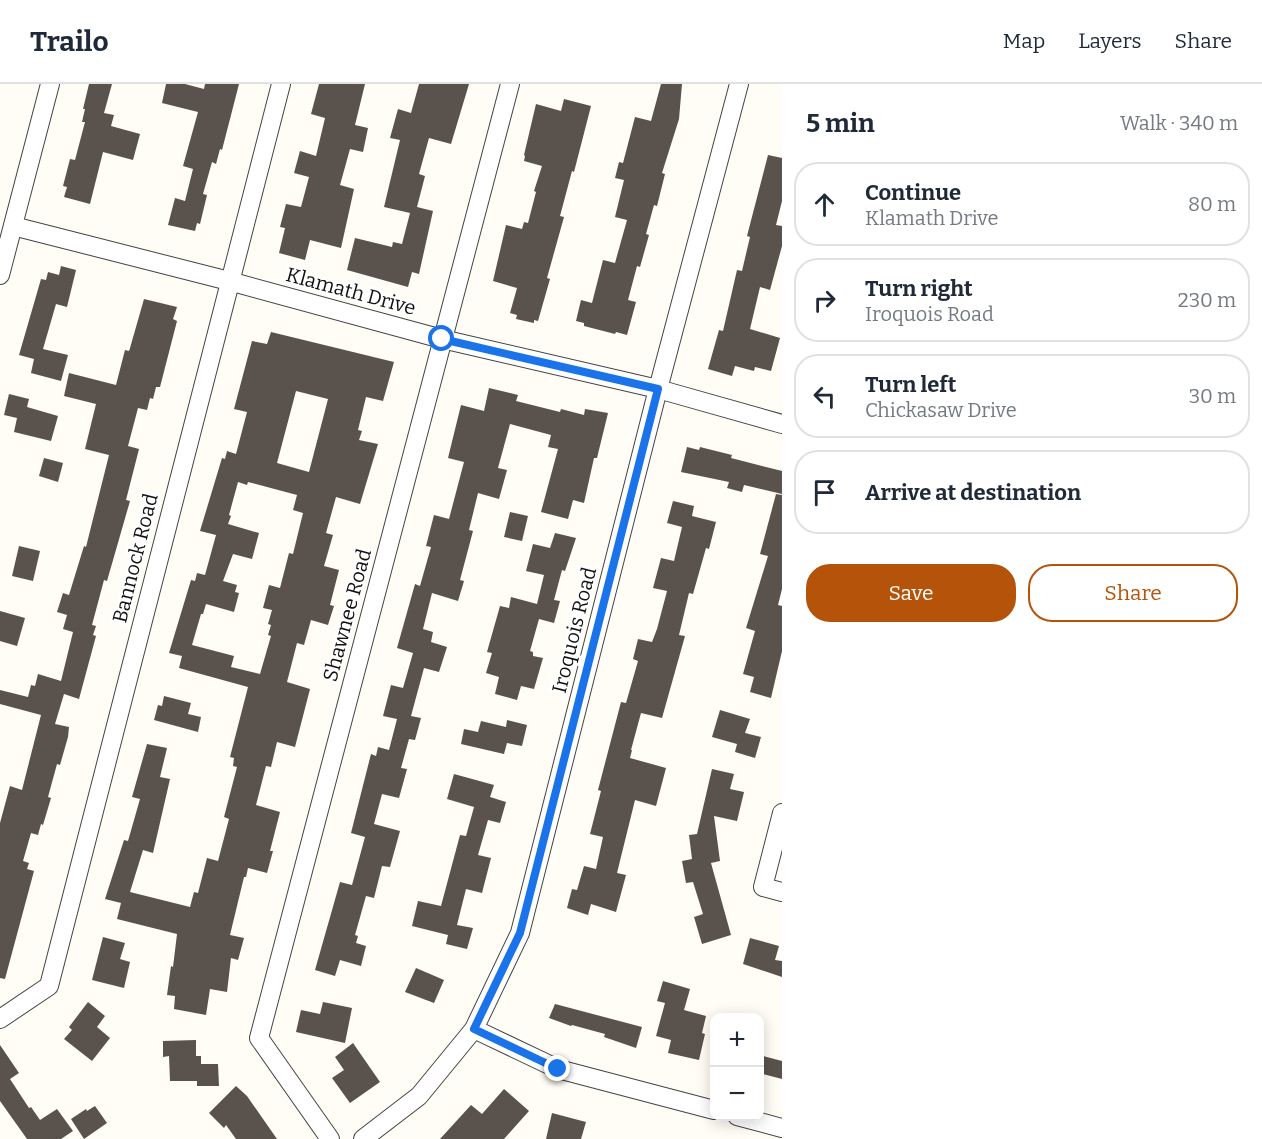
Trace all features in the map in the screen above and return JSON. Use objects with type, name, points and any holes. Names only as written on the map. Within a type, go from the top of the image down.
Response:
[{"type":"street","points":[[0,275],[50,84]]},
{"type":"street","name":"Bannock Road","points":[[0,1019],[49,986],[281,84]]},
{"type":"street","name":"Shawnee Road","points":[[330,1139],[259,1038],[510,84]]},
{"type":"street","name":"Iroquois Road","points":[[363,1139],[420,1096],[474,1029],[520,933],[658,389],[739,84]]},
{"type":"street","name":"Klamath Drive","points":[[13,226],[229,280],[442,339],[658,389],[782,424]]},
{"type":"street","points":[[782,813],[763,887],[782,892]]},
{"type":"street","points":[[474,1029],[558,1069],[710,1109]]},
{"type":"street","points":[[756,1121],[782,1128]]},
{"type":"building","points":[[89,84],[112,84],[104,113],[114,115],[111,126],[140,134],[133,160],[103,152],[90,204],[64,197],[67,187],[63,186],[70,159],[75,160],[85,122],[82,122],[85,109],[83,109]]},
{"type":"building","points":[[166,84],[185,84],[204,89],[205,84],[239,84],[222,150],[220,149],[216,164],[212,162],[203,194],[207,195],[200,224],[197,223],[195,231],[168,225],[175,198],[185,201],[193,169],[183,166],[198,112],[162,103]]},
{"type":"building","points":[[319,84],[365,84],[355,125],[368,128],[363,152],[350,149],[340,185],[354,189],[341,248],[310,240],[305,260],[279,253],[285,228],[280,227],[286,204],[301,207],[309,177],[294,173],[300,151],[316,156],[325,118],[311,114]]},
{"type":"building","points":[[419,84],[469,84],[451,144],[429,138],[419,174],[425,176],[417,207],[433,211],[419,274],[412,272],[408,287],[347,270],[355,238],[392,247],[393,242],[402,244],[410,213],[384,207],[400,140],[390,138],[398,109],[411,113]]},
{"type":"building","points":[[661,84],[682,84],[679,119],[662,173],[665,174],[657,206],[654,205],[646,234],[649,235],[640,267],[637,266],[628,300],[636,302],[627,335],[616,332],[615,334],[584,326],[584,323],[576,321],[581,300],[592,303],[603,260],[615,263],[627,220],[615,217],[624,180],[615,178],[619,162],[623,163],[635,117],[651,121]]},
{"type":"building","points":[[564,99],[591,106],[560,216],[564,217],[547,278],[550,279],[538,321],[534,320],[534,323],[516,319],[517,315],[510,313],[517,288],[493,281],[506,225],[522,229],[524,222],[528,223],[536,192],[534,191],[542,166],[524,161],[524,155],[536,104],[561,111]]},
{"type":"building","points":[[768,155],[782,158],[782,201],[776,225],[782,226],[782,246],[770,290],[760,287],[750,329],[780,338],[771,371],[755,367],[754,371],[735,366],[732,376],[708,369],[719,330],[723,331],[737,270],[742,271],[750,237],[747,236]]},
{"type":"building","points":[[61,266],[76,270],[67,307],[56,304],[43,349],[68,355],[61,381],[31,373],[34,359],[19,355],[41,279],[46,280],[48,272],[59,275]]},
{"type":"building","points":[[144,299],[177,307],[173,319],[177,321],[160,387],[156,387],[147,410],[138,408],[128,446],[139,449],[126,500],[130,501],[92,625],[96,626],[93,635],[96,636],[79,699],[64,694],[55,724],[69,727],[68,737],[60,765],[57,764],[43,825],[41,824],[38,835],[31,833],[23,861],[29,863],[27,869],[34,871],[5,979],[0,978],[0,823],[10,786],[22,790],[41,715],[0,704],[0,690],[28,697],[31,685],[35,686],[38,674],[61,681],[73,632],[63,629],[67,615],[57,612],[63,593],[69,595],[84,546],[86,547],[109,455],[85,449],[96,404],[64,396],[69,373],[116,385],[125,350],[129,351]]},
{"type":"building","points":[[271,332],[394,362],[383,401],[366,397],[358,430],[362,431],[359,440],[378,444],[360,504],[336,497],[326,533],[333,535],[324,566],[339,570],[330,605],[334,606],[328,625],[311,620],[304,645],[297,643],[287,682],[310,689],[295,747],[277,742],[271,767],[266,766],[256,805],[280,812],[267,873],[248,868],[246,877],[244,877],[230,935],[244,938],[238,960],[231,958],[227,992],[210,989],[206,1015],[174,1009],[175,996],[167,995],[177,934],[117,919],[121,903],[105,899],[124,840],[128,841],[140,799],[132,797],[147,744],[167,748],[160,777],[170,779],[153,853],[143,850],[130,892],[190,907],[194,892],[198,893],[207,858],[218,861],[229,819],[224,817],[237,767],[233,766],[234,758],[230,757],[248,687],[179,668],[182,656],[169,653],[191,580],[195,581],[197,573],[205,575],[216,535],[200,531],[222,458],[225,459],[227,451],[236,454],[247,412],[234,409],[252,341],[267,344]],"holes":[[[296,391],[328,399],[309,472],[277,463]],[[238,482],[247,485],[248,482],[297,495],[293,510],[303,513],[293,554],[289,553],[280,588],[269,585],[263,608],[272,610],[268,624],[271,625],[268,635],[271,636],[260,674],[231,667],[234,656],[192,645],[206,604],[234,612],[239,593],[235,592],[237,585],[223,581],[233,554],[252,559],[259,533],[228,524]]]},
{"type":"building","points":[[489,388],[518,395],[516,401],[560,412],[561,409],[584,415],[585,409],[608,413],[597,458],[594,458],[584,503],[573,500],[568,519],[541,512],[558,449],[548,447],[551,435],[510,424],[498,468],[507,470],[499,499],[478,493],[469,530],[473,531],[460,580],[464,581],[458,601],[432,593],[423,629],[433,632],[431,642],[447,647],[439,672],[424,668],[411,716],[421,718],[415,740],[409,739],[401,768],[407,769],[399,798],[382,794],[374,824],[400,831],[390,867],[382,866],[374,898],[366,896],[355,935],[358,936],[356,943],[366,946],[361,966],[340,960],[335,976],[315,970],[340,882],[352,885],[365,837],[351,833],[371,754],[376,756],[378,747],[389,750],[397,719],[383,716],[391,685],[403,688],[413,653],[397,648],[415,584],[420,586],[431,547],[426,546],[434,515],[449,519],[464,462],[448,458],[461,405],[484,411]]},
{"type":"building","points":[[9,394],[29,399],[27,407],[58,416],[51,441],[14,432],[17,418],[4,415]]},
{"type":"building","points":[[687,447],[699,450],[700,447],[732,455],[731,458],[782,471],[782,494],[744,485],[742,492],[727,488],[729,482],[681,472]]},
{"type":"building","points":[[44,458],[63,463],[58,482],[39,476]]},
{"type":"building","points":[[776,494],[782,495],[782,589],[778,605],[782,606],[782,651],[771,698],[750,692],[754,677],[743,674],[755,631],[746,628],[768,556],[760,554]]},
{"type":"building","points":[[673,501],[694,506],[692,516],[716,522],[693,594],[689,593],[679,635],[685,636],[662,718],[641,713],[631,750],[630,758],[666,768],[656,806],[635,800],[617,873],[626,875],[616,912],[591,904],[588,915],[567,908],[572,889],[577,890],[584,866],[596,869],[603,837],[590,834],[601,791],[598,790],[621,702],[626,703],[638,661],[633,659],[638,639],[652,642],[667,591],[653,588],[661,558],[674,561],[682,527],[667,523]]},
{"type":"building","points":[[510,512],[528,516],[522,541],[504,537]]},
{"type":"building","points":[[555,533],[576,538],[565,571],[562,570],[554,600],[560,601],[554,623],[539,619],[530,651],[533,652],[533,656],[543,658],[534,689],[521,686],[517,700],[495,694],[499,677],[486,673],[492,653],[487,652],[500,606],[509,608],[511,597],[537,604],[544,575],[526,571],[533,544],[550,548]]},
{"type":"building","points":[[19,546],[40,551],[33,581],[12,576]]},
{"type":"building","points":[[0,611],[25,618],[17,646],[0,641]]},
{"type":"building","points":[[164,696],[191,703],[188,714],[201,717],[198,732],[154,720],[158,705],[162,706]]},
{"type":"building","points":[[720,710],[750,719],[745,733],[761,737],[755,758],[735,752],[737,744],[712,737]]},
{"type":"building","points":[[507,720],[527,725],[522,746],[507,743],[504,754],[461,744],[464,729],[478,732],[481,721],[506,727]]},
{"type":"building","points":[[712,769],[734,774],[730,789],[744,792],[737,821],[714,816],[720,861],[711,863],[731,935],[702,944],[694,917],[703,914],[693,882],[686,883],[682,861],[692,859],[689,835],[697,834]]},
{"type":"building","points":[[454,774],[494,785],[490,797],[506,802],[500,823],[488,820],[478,855],[491,858],[482,893],[466,889],[457,925],[473,928],[467,949],[446,944],[448,935],[412,926],[418,901],[441,906],[460,835],[466,836],[474,807],[447,799]]},
{"type":"building","points":[[103,937],[125,943],[120,959],[130,962],[124,988],[92,980]]},
{"type":"building","points":[[750,938],[779,946],[775,960],[782,961],[782,977],[743,964]]},
{"type":"building","points":[[416,968],[444,980],[434,1003],[405,992]]},
{"type":"building","points":[[663,981],[690,989],[684,1010],[706,1016],[702,1033],[705,1034],[699,1060],[668,1053],[671,1040],[656,1036],[665,1003],[657,1001]]},
{"type":"building","points":[[88,1002],[105,1016],[97,1027],[110,1038],[92,1061],[64,1039],[72,1030],[69,1027]]},
{"type":"building","points":[[323,1002],[352,1008],[345,1043],[296,1032],[301,1010],[320,1014]]},
{"type":"building","points":[[555,1004],[642,1027],[636,1048],[604,1037],[605,1034],[549,1018]]},
{"type":"building","points":[[196,1040],[196,1056],[201,1056],[201,1064],[218,1064],[219,1086],[197,1086],[197,1081],[170,1081],[169,1056],[163,1057],[163,1041]]},
{"type":"building","points":[[353,1043],[380,1082],[350,1103],[332,1078],[344,1070],[335,1057]]},
{"type":"building","points":[[0,1045],[19,1073],[10,1079],[29,1108],[31,1107],[40,1120],[57,1109],[73,1131],[61,1139],[27,1139],[0,1101]]},
{"type":"building","points":[[764,1056],[782,1061],[782,1079],[764,1074]]},
{"type":"building","points":[[236,1086],[247,1096],[277,1139],[236,1139],[226,1125],[224,1128],[209,1113]]},
{"type":"building","points":[[504,1089],[529,1111],[504,1139],[440,1139],[471,1105],[482,1114]]},
{"type":"building","points":[[95,1106],[107,1123],[84,1139],[71,1119]]},
{"type":"building","points":[[552,1113],[586,1122],[581,1139],[546,1139]]},
{"type":"route","points":[[442,339],[658,389],[520,933],[474,1029],[558,1069]]}]
